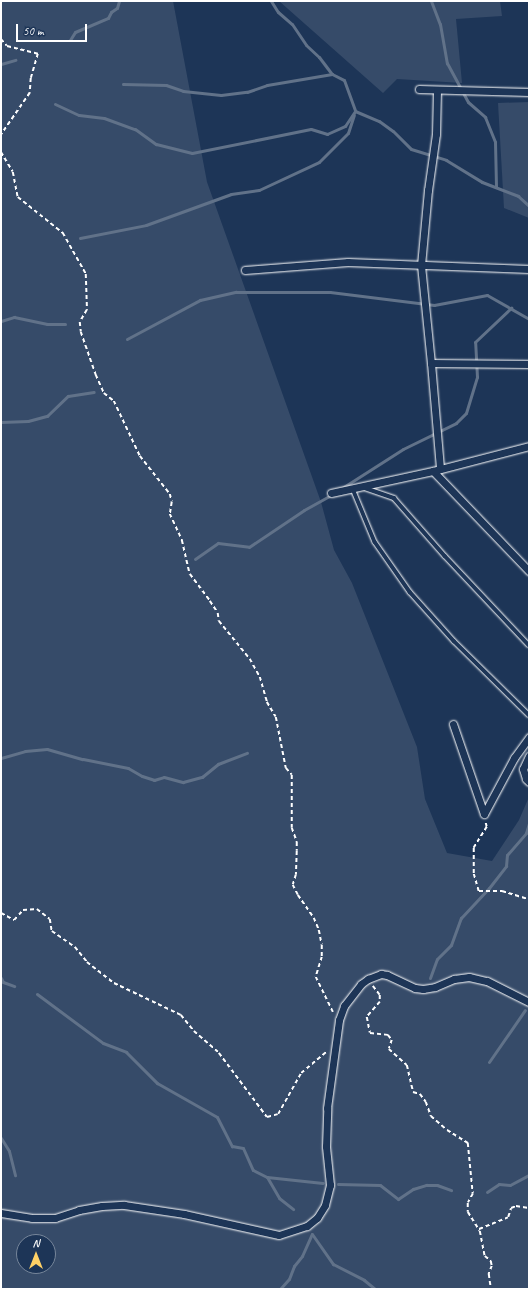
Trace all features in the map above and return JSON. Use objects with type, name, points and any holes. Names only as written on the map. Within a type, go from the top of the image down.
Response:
[{"type":"street","points":[[419,90],[529,92]]},
{"type":"street","points":[[437,90],[436,134],[428,190],[421,265],[431,363],[436,470],[529,571]]},
{"type":"street","points":[[245,270],[348,262],[529,269]]},
{"type":"street","points":[[431,363],[529,364]]},
{"type":"street","points":[[331,493],[436,470],[529,446]]},
{"type":"street","points":[[452,724],[484,814]]},
{"type":"street","points":[[484,814],[514,758],[529,737]]},
{"type":"street","points":[[529,756],[523,769],[526,779],[529,782]]},
{"type":"street","points":[[1,1213],[32,1218],[54,1218],[79,1210],[102,1206],[124,1205],[184,1214],[279,1235],[307,1226],[317,1218],[325,1205],[330,1185],[326,1146],[327,1108],[339,1020],[344,1006],[355,991],[368,979],[381,974],[388,975],[415,988],[423,989],[434,987],[454,979],[469,977],[487,981],[529,1002]]},
{"type":"lane","points":[[362,487],[394,498],[445,556],[529,645]]},
{"type":"lane","points":[[353,489],[375,542],[410,592],[454,641],[529,715]]},
{"type":"path","points":[[1,39],[7,46],[38,54],[31,78],[30,93],[1,135]]},
{"type":"path","points":[[1,152],[13,172],[18,197],[62,232],[86,274],[87,310],[80,322],[80,332],[96,375],[104,393],[114,401],[140,456],[170,494],[172,502],[170,514],[182,540],[190,574],[214,607],[219,621],[250,659],[260,677],[267,702],[276,717],[286,768],[292,775],[292,828],[297,842],[296,875],[293,885],[314,918],[319,930],[322,945],[322,957],[316,977],[326,994],[329,1006],[339,1020]]},
{"type":"path","points":[[484,814],[487,827],[474,848],[474,874],[478,891],[502,891],[529,899]]},
{"type":"path","points":[[1,913],[14,920],[23,910],[37,909],[50,919],[52,931],[75,947],[87,962],[114,983],[181,1015],[194,1031],[219,1053],[266,1117],[278,1114],[301,1073],[337,1043]]},
{"type":"path","points":[[368,979],[380,995],[380,1002],[367,1017],[370,1033],[388,1035],[392,1040],[389,1048],[408,1065],[413,1092],[420,1094],[426,1102],[431,1116],[447,1130],[468,1143],[473,1194],[468,1203],[468,1212],[479,1229],[485,1256],[491,1261],[492,1266],[488,1274],[491,1289]]},
{"type":"path","points":[[479,1229],[508,1217],[511,1208],[516,1206],[529,1208]]},
{"type":"shaded area","points":[[1,1],[173,1],[207,182],[321,502],[334,550],[352,583],[417,747],[425,799],[447,853],[492,861],[519,820],[529,797],[529,1289],[1,1289]]},
{"type":"shaded area","points":[[279,1],[500,1],[502,16],[456,19],[462,83],[397,79],[383,93]]},
{"type":"shaded area","points":[[529,102],[529,218],[504,208],[498,103]]},
{"type":"waterway","points":[[70,40],[75,32],[108,18],[111,12],[117,8],[119,1]]},
{"type":"waterway","points":[[271,1],[278,12],[292,24],[306,45],[319,57],[332,74],[344,80],[355,111],[379,121],[393,131],[411,149],[446,160],[482,182],[518,196],[529,206]]},
{"type":"waterway","points":[[431,1],[440,24],[447,63],[468,102],[485,117],[495,142],[496,187]]},
{"type":"waterway","points":[[1,64],[15,60]]},
{"type":"waterway","points":[[123,84],[166,85],[183,91],[221,95],[247,92],[267,85],[332,74]]},
{"type":"waterway","points":[[55,104],[79,115],[104,118],[135,129],[156,144],[192,153],[311,129],[327,134],[345,126],[355,111]]},
{"type":"waterway","points":[[80,238],[146,225],[231,194],[259,190],[319,162],[348,133],[354,115]]},
{"type":"waterway","points":[[127,339],[200,300],[236,292],[330,292],[434,305],[487,295],[529,319]]},
{"type":"waterway","points":[[342,488],[403,449],[456,423],[466,413],[477,377],[475,342],[511,308]]},
{"type":"waterway","points":[[1,321],[14,317],[47,324],[65,324]]},
{"type":"waterway","points":[[1,422],[28,421],[47,416],[68,396],[94,392]]},
{"type":"waterway","points":[[195,559],[218,543],[249,547],[304,510],[333,494]]},
{"type":"waterway","points":[[1,758],[25,751],[47,749],[83,759],[128,768],[142,776],[154,780],[164,777],[183,782],[202,777],[218,764],[247,753]]},
{"type":"waterway","points":[[430,978],[437,959],[451,945],[461,918],[489,888],[506,866],[507,855],[526,833],[529,823]]},
{"type":"waterway","points":[[1,978],[3,982],[14,986]]},
{"type":"waterway","points":[[37,994],[103,1043],[126,1052],[157,1083],[217,1117],[232,1146],[243,1148],[253,1170],[267,1177],[279,1198],[293,1209]]},
{"type":"waterway","points":[[489,1062],[525,1010]]},
{"type":"waterway","points":[[1,1138],[9,1151],[15,1175]]},
{"type":"waterway","points":[[487,1192],[499,1184],[510,1185],[529,1175]]},
{"type":"waterway","points":[[267,1177],[323,1183]]},
{"type":"waterway","points":[[338,1184],[380,1185],[398,1199],[413,1189],[426,1185],[437,1185],[451,1190]]},
{"type":"waterway","points":[[280,1289],[289,1279],[294,1266],[302,1256],[312,1234],[333,1264],[364,1280],[375,1289]]}]
